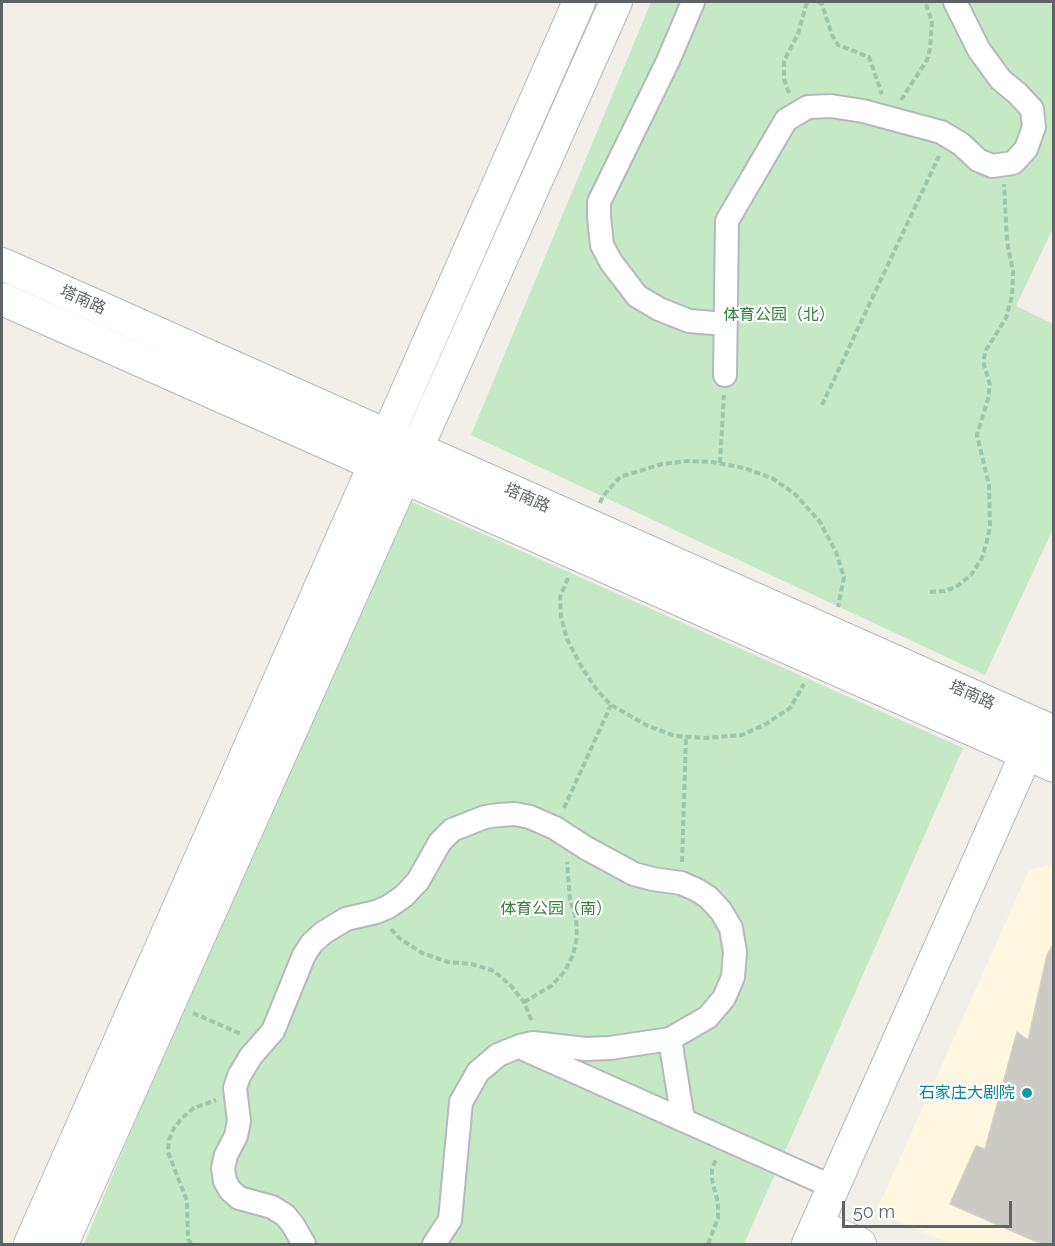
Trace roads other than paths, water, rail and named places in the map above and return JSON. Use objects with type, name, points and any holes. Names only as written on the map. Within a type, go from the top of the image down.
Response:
[{"type":"main road","points":[[62,1245],[404,478],[401,442],[579,2]]},
{"type":"main road","points":[[30,1245],[375,465],[401,442],[616,2]]},
{"type":"main road","name":"塔南路","points":[[2,264],[1046,729]]},
{"type":"main road","name":"塔南路","points":[[2,299],[1040,760]]},
{"type":"main road","points":[[860,1245],[812,1235],[833,1187],[1040,760],[1046,729]]},
{"type":"street","points":[[693,2],[668,61],[599,201],[599,217],[602,244],[611,262],[637,296],[659,309],[689,321],[725,324]]},
{"type":"street","points":[[725,375],[727,221],[786,120],[808,107],[831,106],[863,111],[941,132],[961,144],[978,160],[992,166],[1013,163],[1026,149],[1034,127],[1032,109],[1001,80],[980,50],[955,2]]},
{"type":"street","points":[[304,1245],[285,1215],[273,1207],[239,1198],[230,1190],[225,1181],[223,1168],[226,1155],[236,1136],[239,1121],[235,1088],[239,1076],[273,1031],[304,955],[312,943],[345,919],[388,907],[404,896],[418,880],[440,842],[453,830],[485,817],[515,814],[530,818],[555,828],[613,864],[634,874],[681,884],[698,890],[708,897],[721,911],[731,928],[735,952],[734,977],[724,998],[708,1017],[670,1039],[610,1048],[586,1049],[527,1045],[498,1055],[478,1072],[461,1102],[450,1220],[434,1245]]},
{"type":"street","points":[[670,1039],[683,1120]]},
{"type":"street","points":[[527,1045],[683,1120],[833,1187]]},
{"type":"place","name":"石家庄大剧院","points":[[1027,1093]]},
{"type":"park label","name":"体育公园（北）","points":[[779,315]]},
{"type":"park label","name":"体育公园（南）","points":[[556,909]]}]
